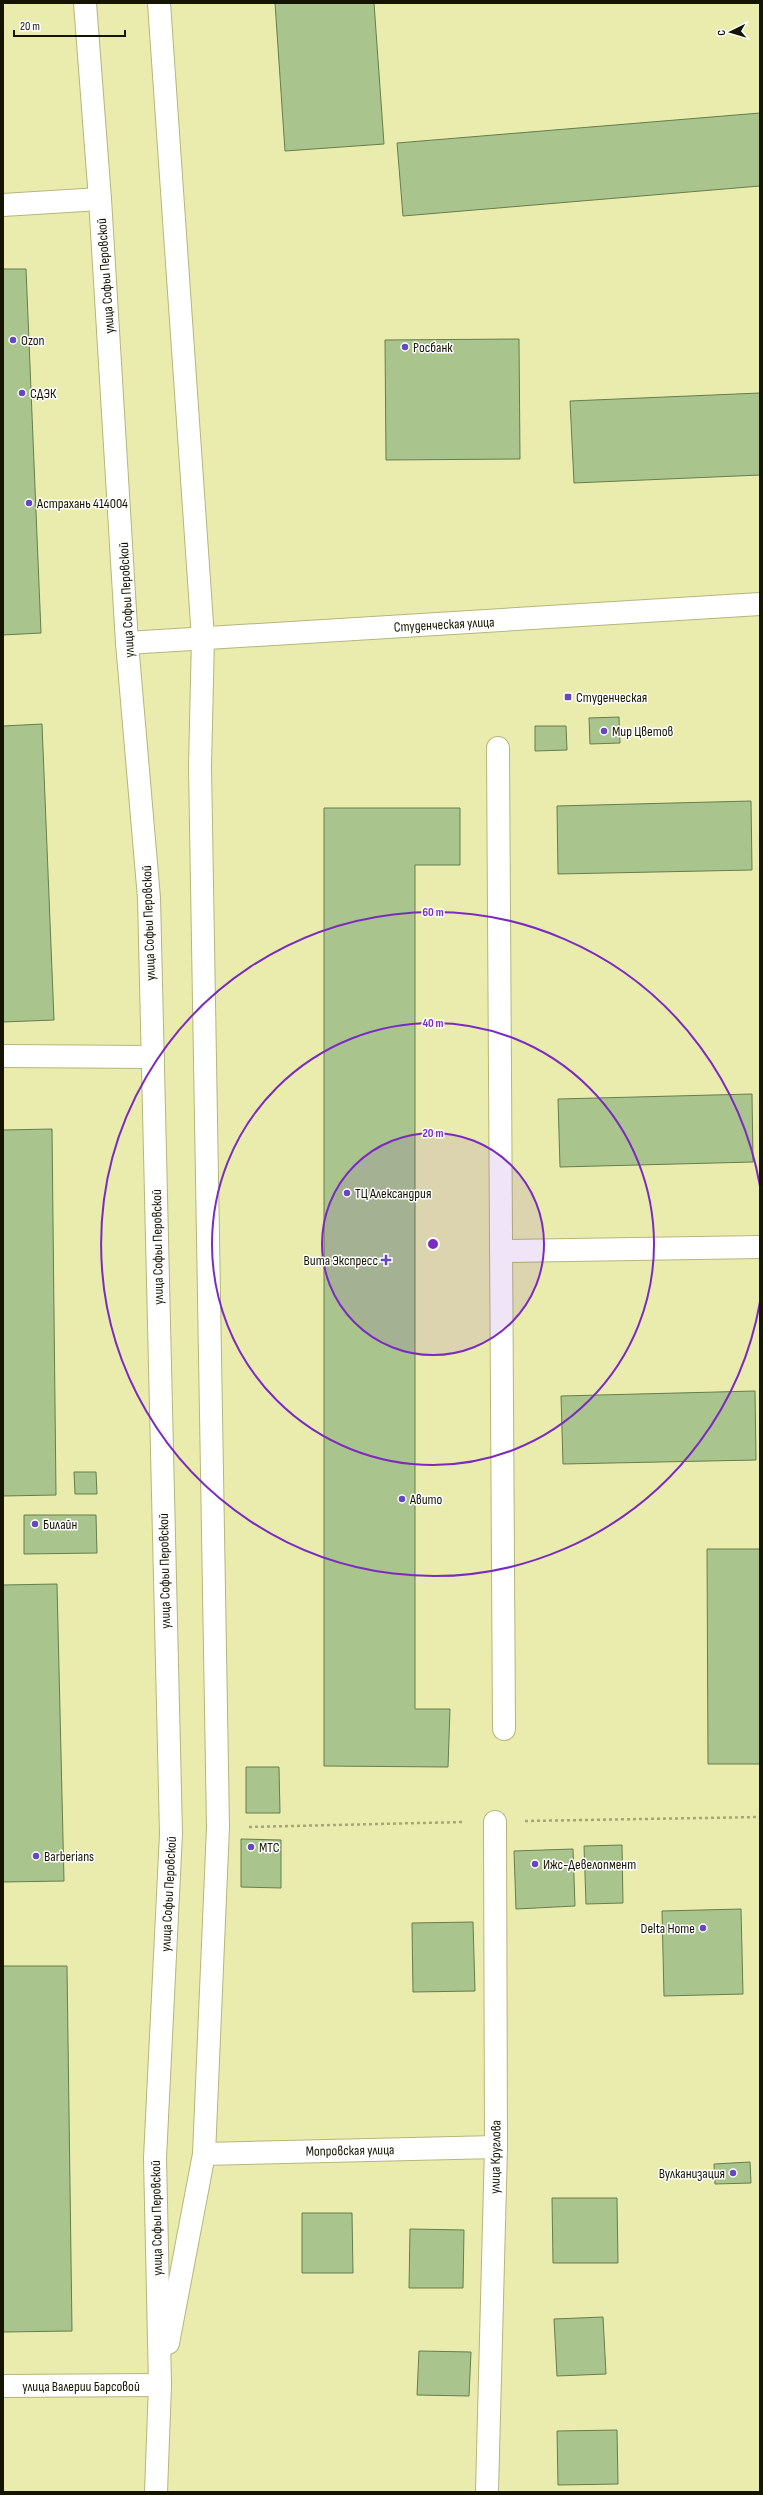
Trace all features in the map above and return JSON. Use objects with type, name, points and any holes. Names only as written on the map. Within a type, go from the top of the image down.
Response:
[{"type":"main road","name":"улица Софьи Перовской","points":[[85,3],[100,199],[127,643],[148,898],[153,1057],[170,1834],[155,2158],[160,2385],[156,2492]]},
{"type":"main road","points":[[159,3],[204,638],[200,766],[218,1827],[204,2154],[160,2385]]},
{"type":"main road","points":[[3,205],[100,199]]},
{"type":"main road","name":"Студенческая улица","points":[[127,643],[760,604]]},
{"type":"main road","points":[[498,748],[504,1729]]},
{"type":"main road","points":[[3,1056],[153,1057]]},
{"type":"main road","points":[[501,1251],[760,1247]]},
{"type":"main road","name":"улица Круглова","points":[[488,2492],[496,2147],[494,1822]]},
{"type":"main road","name":"Мопровская улица","points":[[204,2154],[496,2147]]},
{"type":"main road","name":"улица Валерии Барсовой","points":[[3,2386],[160,2385]]},
{"type":"building","points":[[275,3],[374,3],[384,144],[285,151]]},
{"type":"building","points":[[760,113],[760,186],[403,216],[397,143]]},
{"type":"building","points":[[3,269],[26,269],[41,633],[3,635]]},
{"type":"building","points":[[519,339],[520,459],[386,460],[385,340]]},
{"type":"building","points":[[760,393],[760,475],[574,483],[570,401]]},
{"type":"building","name":"Мир Цветов","points":[[619,717],[620,743],[590,744],[589,718]]},
{"type":"building","points":[[42,724],[54,1020],[3,1022],[3,726]]},
{"type":"building","points":[[535,726],[566,726],[567,750],[535,751]]},
{"type":"building","points":[[751,801],[752,870],[558,874],[557,806]]},
{"type":"building","points":[[324,808],[460,808],[460,865],[415,865],[415,1709],[450,1709],[448,1767],[324,1766]]},
{"type":"building","points":[[752,1094],[753,1162],[560,1167],[558,1099]]},
{"type":"building","points":[[52,1129],[56,1495],[3,1496],[3,1130]]},
{"type":"building","points":[[755,1391],[756,1460],[563,1464],[561,1396]]},
{"type":"building","points":[[74,1472],[96,1472],[97,1494],[75,1494]]},
{"type":"building","points":[[24,1515],[96,1515],[97,1553],[24,1554]]},
{"type":"building","points":[[707,1549],[760,1549],[760,1764],[708,1764]]},
{"type":"building","points":[[57,1584],[64,1881],[3,1882],[3,1585]]},
{"type":"building","points":[[246,1767],[279,1767],[280,1813],[246,1813]]},
{"type":"building","points":[[241,1839],[281,1840],[281,1888],[241,1887]]},
{"type":"building","points":[[622,1845],[623,1903],[586,1904],[584,1846]]},
{"type":"building","points":[[573,1849],[575,1906],[516,1909],[514,1851]]},
{"type":"building","points":[[741,1909],[743,1994],[664,1996],[662,1911]]},
{"type":"building","points":[[473,1922],[475,1991],[413,1992],[412,1923]]},
{"type":"building","points":[[3,1966],[67,1966],[72,2331],[3,2332]]},
{"type":"building","name":"Вулканизация","points":[[750,2162],[751,2183],[715,2184],[714,2164]]},
{"type":"building","points":[[552,2198],[617,2198],[618,2263],[553,2263]]},
{"type":"building","points":[[302,2213],[352,2213],[353,2273],[302,2273]]},
{"type":"building","points":[[410,2229],[464,2230],[463,2288],[409,2288]]},
{"type":"building","points":[[603,2317],[606,2374],[557,2376],[554,2319]]},
{"type":"building","points":[[419,2351],[471,2352],[469,2396],[417,2395]]},
{"type":"building","points":[[617,2430],[618,2484],[558,2485],[557,2431]]},
{"type":"place","name":"Ozon","points":[[13,340]]},
{"type":"place","name":"Росбанк","points":[[405,347]]},
{"type":"place","name":"СДЭК","points":[[22,393]]},
{"type":"place","name":"Астрахань 414004","points":[[29,503]]},
{"type":"place","name":"Студенческая","points":[[568,697]]},
{"type":"place","name":"Мир Цветов","points":[[604,731]]},
{"type":"place","name":"ТЦ Александрия","points":[[347,1193]]},
{"type":"place","name":"Вита Экспресс","points":[[386,1260]]},
{"type":"place","name":"Авито","points":[[402,1499]]},
{"type":"place","name":"Билайн","points":[[35,1524]]},
{"type":"place","name":"МТС","points":[[251,1847]]},
{"type":"place","name":"Barberians","points":[[36,1856]]},
{"type":"place","name":"Ижс-Девелопмент","points":[[535,1864]]},
{"type":"place","name":"Delta Home","points":[[703,1928]]},
{"type":"place","name":"Вулканизация","points":[[733,2173]]}]
